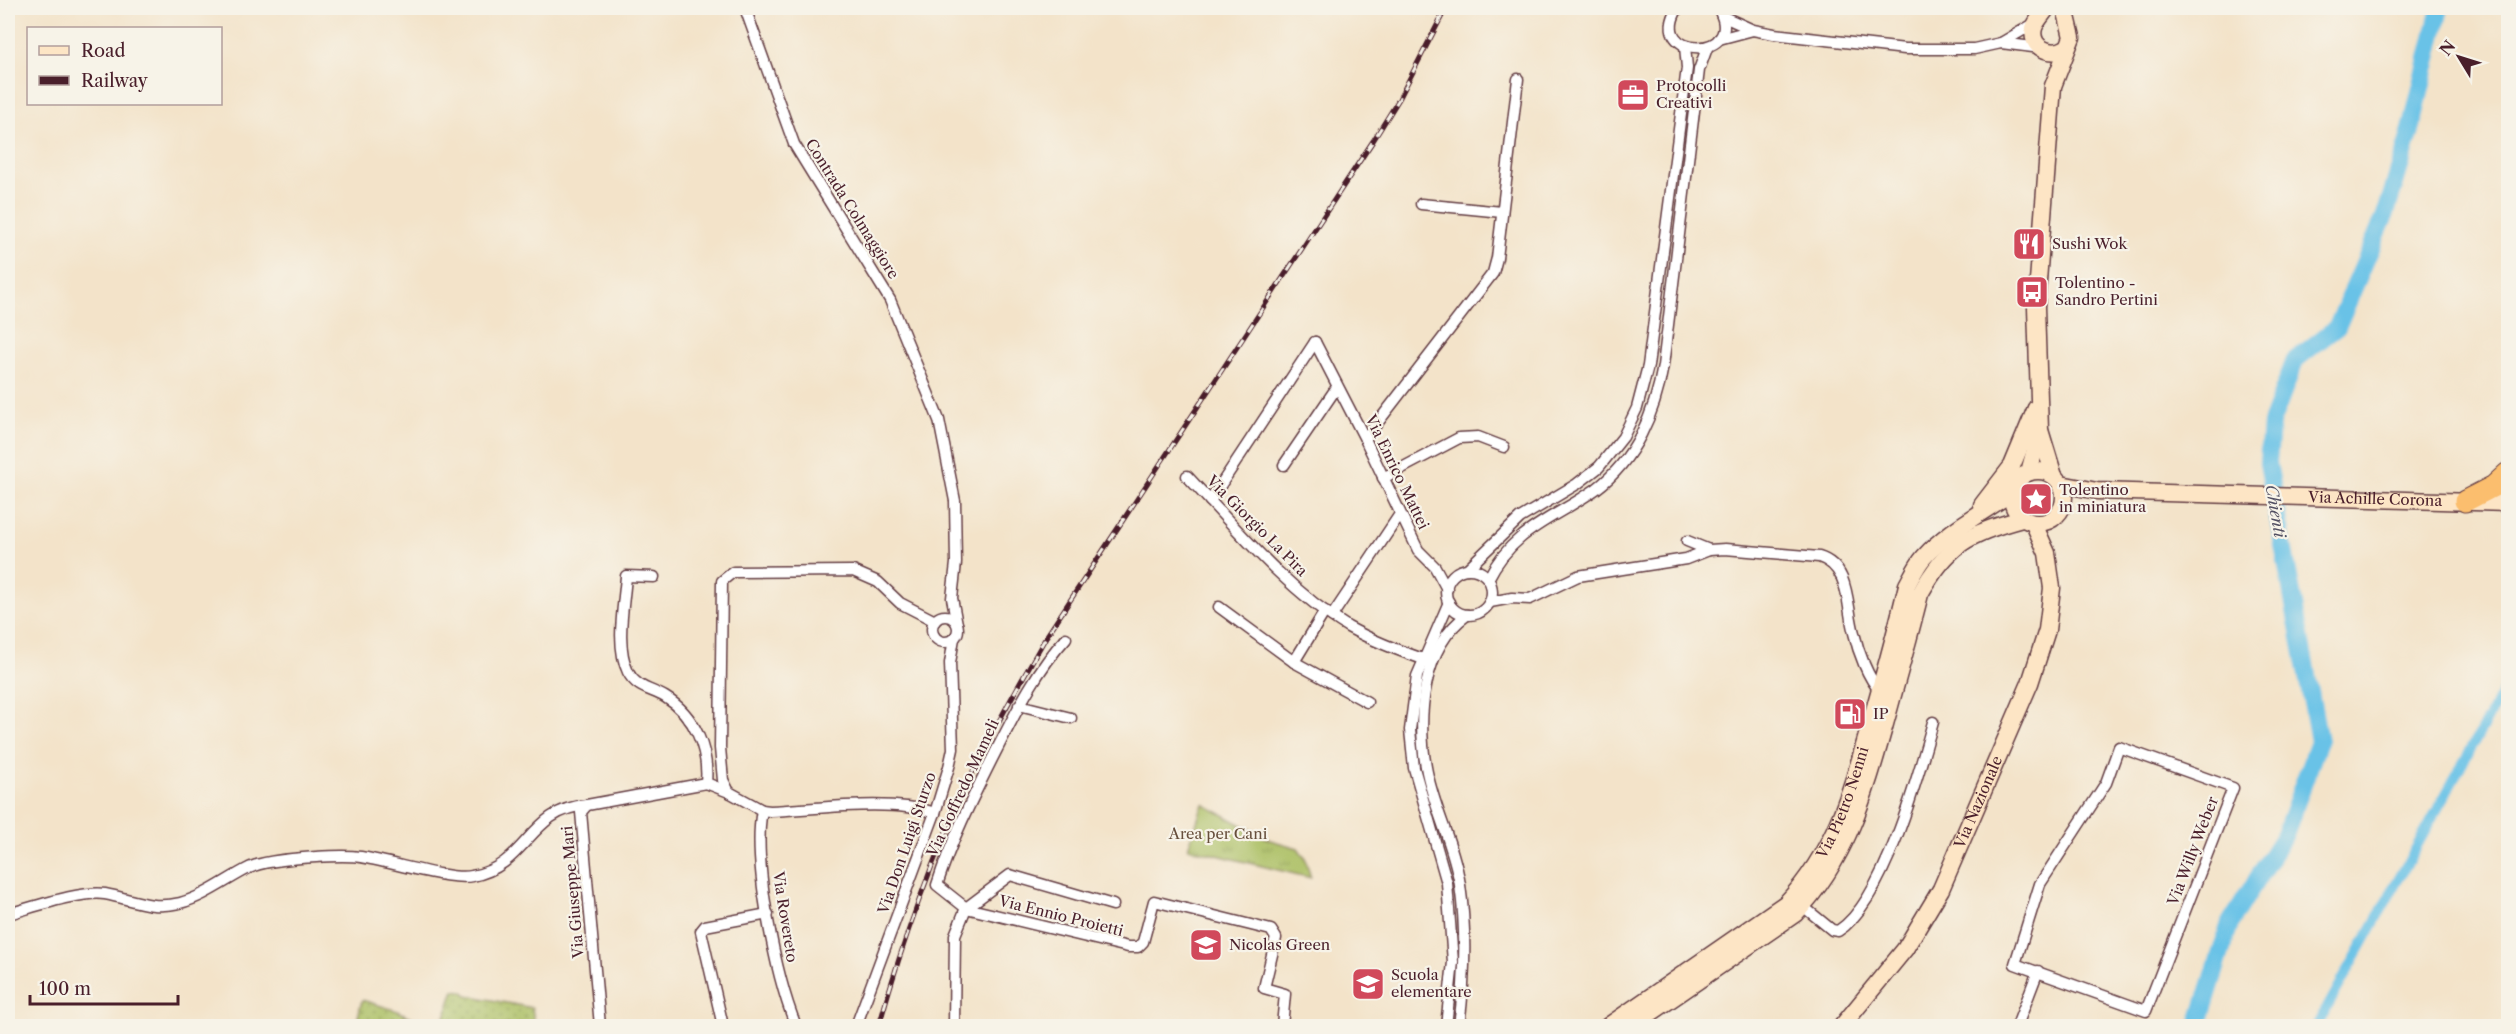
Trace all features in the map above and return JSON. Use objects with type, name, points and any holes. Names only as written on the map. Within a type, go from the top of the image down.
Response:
[{"type":"highway","points":[[2465,501],[2494,486],[2508,472]]},
{"type":"main road","points":[[2029,472],[2040,430],[2036,307],[2054,86],[2073,31],[2066,14],[2042,16],[2035,39],[2043,49],[2054,86]]},
{"type":"main road","points":[[2043,49],[2055,52],[2066,48]]},
{"type":"main road","points":[[1960,527],[2000,484],[2012,466],[2039,399]]},
{"type":"main road","points":[[2040,430],[2057,480],[2064,491],[2058,512],[2028,521],[2013,507],[2012,492],[2018,480],[2029,472],[2038,471],[2057,480]]},
{"type":"main road","name":"Via Achille Corona","points":[[2057,480],[2097,491],[2508,503]]},
{"type":"main road","name":"Via Achille Corona","points":[[2058,512],[2097,491]]},
{"type":"main road","name":"Via Pietro Nenni","points":[[1904,630],[1907,585],[1923,558],[1947,534],[2012,492]]},
{"type":"main road","name":"Via Nazionale","points":[[2047,553],[2058,512]]},
{"type":"main road","name":"Via Pietro Nenni","points":[[1632,1026],[1798,901],[1843,849],[1863,800],[1886,693],[1904,630],[1935,566],[1958,544],[1985,528],[2028,521]]},
{"type":"main road","name":"Via Nazionale","points":[[1842,1026],[1905,949],[1941,889],[2030,683],[2047,630],[2052,588],[2047,553],[2028,521]]},
{"type":"main road","name":"Via Pietro Nenni","points":[[1608,1026],[1798,901]]},
{"type":"street","name":"Contrada Colmaggiore","points":[[745,8],[794,144],[890,300],[940,424]]},
{"type":"street","points":[[1467,615],[1454,610],[1449,602],[1447,589],[1450,580],[1520,518],[1577,484],[1599,467],[1623,437],[1637,408],[1651,348],[1687,68],[1685,46],[1675,35],[1673,27],[1678,8]]},
{"type":"street","points":[[1720,12],[1753,30],[1905,49],[1974,49],[2001,43],[2043,49]]},
{"type":"street","points":[[1719,39],[1722,32],[1720,12]]},
{"type":"street","points":[[2001,43],[2042,16]]},
{"type":"street","points":[[1490,602],[1489,581],[1501,558],[1533,526],[1586,495],[1608,478],[1635,446],[1652,410],[1663,366],[1699,70],[1707,48],[1719,39],[1753,30]]},
{"type":"street","points":[[1685,46],[1707,48]]},
{"type":"street","points":[[1365,439],[1493,273],[1518,79]]},
{"type":"street","points":[[1421,204],[1502,212]]},
{"type":"street","name":"Via Enrico Mattei","points":[[1210,501],[1315,342],[1419,550],[1435,567],[1447,589]]},
{"type":"street","points":[[1284,465],[1337,387]]},
{"type":"street","name":"Via Don Luigi Sturzo","points":[[856,1026],[935,813],[953,749],[950,663],[954,638],[958,632],[952,598],[956,563],[955,501],[940,424]]},
{"type":"street","points":[[1383,478],[1459,438],[1478,437],[1504,447]]},
{"type":"street","name":"Via Giorgio La Pira","points":[[1187,476],[1283,577],[1329,614],[1369,637],[1427,661]]},
{"type":"street","points":[[1294,662],[1400,514]]},
{"type":"street","points":[[1687,541],[1709,550],[1770,552],[1829,560],[1837,567],[1846,590],[1854,633],[1886,693]]},
{"type":"street","points":[[1459,1026],[1465,928],[1460,883],[1426,768],[1422,730],[1427,661],[1452,628],[1467,615],[1481,612],[1490,602],[1512,598],[1530,600],[1578,576],[1686,560],[1709,550]]},
{"type":"street","points":[[1435,567],[1481,572],[1512,598]]},
{"type":"street","points":[[729,792],[723,780],[720,748],[722,581],[733,572],[853,571],[878,582],[900,603],[937,619],[948,616],[957,624]]},
{"type":"street","points":[[654,577],[626,576],[622,643],[626,664],[634,682],[674,703],[700,735],[720,748]]},
{"type":"street","name":"Via Don Luigi Sturzo","points":[[950,663],[942,641],[933,633],[937,619],[952,598]]},
{"type":"street","points":[[1446,1026],[1453,940],[1448,883],[1414,768],[1410,730],[1411,706],[1449,602]]},
{"type":"street","points":[[1219,606],[1294,662],[1367,702]]},
{"type":"street","points":[[942,641],[954,638]]},
{"type":"street","name":"Via Goffredo Mameli","points":[[966,908],[937,885],[956,832],[1019,705],[1047,659],[1066,638]]},
{"type":"street","points":[[1019,705],[1071,718]]},
{"type":"street","points":[[1798,901],[1832,930],[1838,931],[1846,926],[1881,872],[1901,827],[1933,722]]},
{"type":"street","points":[[700,735],[707,768],[706,783]]},
{"type":"street","name":"Via Willy Weber","points":[[2119,747],[2234,788],[2146,1011],[2038,971],[2015,964],[2040,884],[2106,783],[2119,747]]},
{"type":"street","points":[[703,750],[712,754],[720,748]]},
{"type":"street","points":[[8,914],[73,898],[103,894],[129,902],[159,905],[181,903],[251,867],[314,857],[359,856],[469,877],[490,872],[509,861],[533,832],[568,806],[587,805],[706,783],[729,792],[762,810],[865,806],[909,808],[935,813]]},
{"type":"street","name":"Via Giuseppe Mari","points":[[587,805],[581,812],[600,1026]]},
{"type":"street","name":"Via Rovereto","points":[[762,810],[759,826],[761,861],[768,914],[780,982],[796,1026]]},
{"type":"street","points":[[954,1026],[955,935],[966,908],[1010,875],[1113,905]]},
{"type":"street","name":"Via Ennio Proietti","points":[[966,908],[1128,947],[1138,947],[1143,942],[1154,902],[1273,931],[1276,938],[1264,988],[1285,994],[1282,1026]]},
{"type":"street","points":[[723,1026],[701,931],[705,926],[768,914]]},
{"type":"street","points":[[2017,1026],[2038,971]]},
{"type":"street","points":[[1449,1000],[1462,1001]]},
{"type":"green space","name":"Area per Cani","points":[[1203,804],[1270,840],[1298,848],[1305,858],[1311,878],[1188,848]]},
{"type":"green space","points":[[454,990],[462,991],[467,995],[532,1008],[535,1026],[442,1026]]},
{"type":"green space","points":[[362,1000],[398,1011],[429,1026],[356,1026]]},
{"type":"waterway","name":"Chienti","points":[[2198,1026],[2230,923],[2285,834],[2319,741],[2268,463],[2271,423],[2295,360],[2337,327],[2386,213],[2410,134],[2440,8]]},
{"type":"waterway","points":[[2317,1026],[2508,682]]},
{"type":"railway","points":[[879,1026],[897,964],[954,812],[986,745],[1046,637],[1373,141],[1399,99],[1446,8]]},
{"type":"place","name":"Protocolli Creativi","points":[[1633,95]]},
{"type":"place","name":"Sushi Wok","points":[[2029,244]]},
{"type":"place","name":"Tolentino - Sandro Pertini","points":[[2032,292]]},
{"type":"place","name":"Tolentino in miniatura","points":[[2036,499]]},
{"type":"place","name":"IP","points":[[1850,714]]},
{"type":"place","name":"Nicolas Green","points":[[1206,945]]},
{"type":"place","name":"Scuola elementare","points":[[1368,984]]}]
